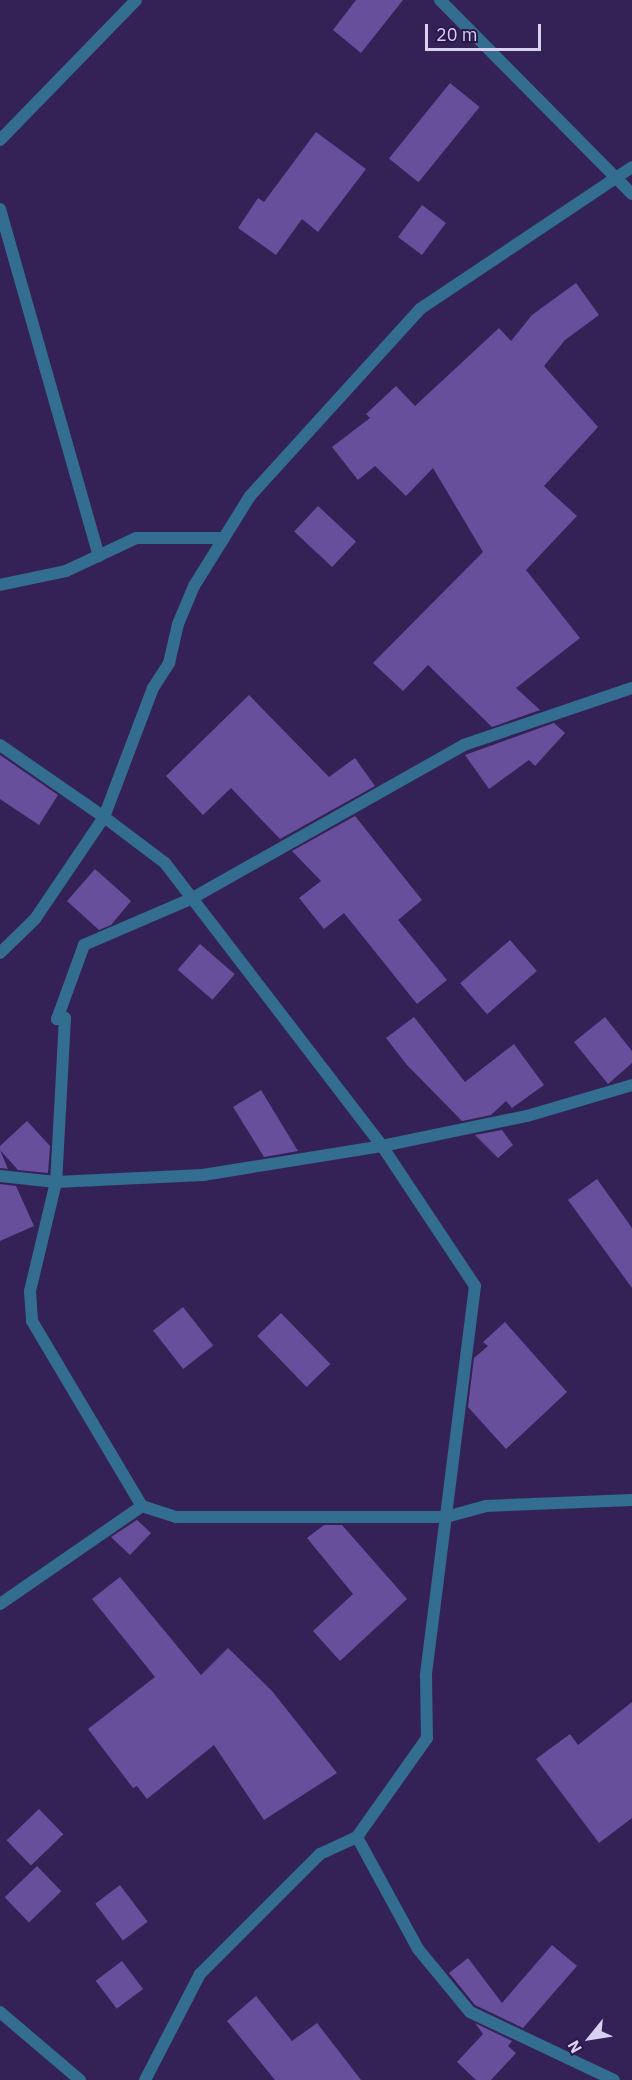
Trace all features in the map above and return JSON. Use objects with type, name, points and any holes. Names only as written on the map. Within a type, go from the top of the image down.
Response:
[{"type":"street","points":[[0,140],[136,0]]},
{"type":"street","points":[[440,0],[632,194]]},
{"type":"street","points":[[0,953],[35,919],[104,817],[153,688],[169,663],[178,624],[194,586],[250,496],[420,309],[632,167]]},
{"type":"street","points":[[0,209],[99,556]]},
{"type":"street","points":[[0,585],[66,571],[136,538],[224,538]]},
{"type":"street","points":[[632,688],[464,745],[193,898],[84,945],[57,1019],[65,1018],[56,1182],[30,1291],[32,1321],[142,1506],[176,1517],[446,1517],[486,1506],[632,1500]]},
{"type":"street","points":[[0,745],[104,817],[165,863],[382,1146],[475,1286],[426,1676],[427,1738],[357,1837],[320,1854],[200,1974],[145,2080]]},
{"type":"street","points":[[0,1176],[56,1182],[203,1175],[382,1146],[527,1116],[632,1085]]},
{"type":"street","points":[[0,1604],[142,1506]]},
{"type":"street","points":[[357,1837],[418,1949],[470,2012],[614,2080]]},
{"type":"street","points":[[0,2013],[80,2080]]},
{"type":"building","points":[[356,0],[403,0],[361,53],[333,30]]},
{"type":"building","points":[[450,83],[480,107],[418,182],[389,158]]},
{"type":"building","points":[[316,132],[366,169],[318,232],[302,219],[276,255],[238,228],[258,198],[264,202]]},
{"type":"building","points":[[422,205],[446,223],[422,255],[398,237]]},
{"type":"building","points":[[576,283],[599,315],[565,340],[544,366],[598,427],[544,486],[577,516],[526,570],[580,638],[516,688],[540,710],[492,727],[428,665],[403,691],[373,663],[483,552],[433,468],[406,496],[375,466],[358,480],[332,447],[370,418],[366,414],[396,386],[415,406],[499,328],[511,341],[532,315]]},
{"type":"building","points":[[318,506],[356,541],[332,567],[294,532]]},
{"type":"building","points":[[249,695],[329,777],[355,758],[375,786],[280,839],[231,788],[203,815],[166,776]]},
{"type":"building","points":[[554,723],[565,733],[535,766],[529,760],[489,789],[465,755]]},
{"type":"building","points":[[0,755],[58,795],[39,825],[0,799]]},
{"type":"building","points":[[355,816],[422,900],[398,920],[447,980],[417,1004],[344,913],[324,929],[299,898],[321,881],[292,851]]},
{"type":"building","points":[[95,869],[131,901],[111,925],[99,930],[67,901]]},
{"type":"building","points":[[510,940],[537,971],[487,1014],[460,983]]},
{"type":"building","points":[[200,944],[235,974],[212,1000],[178,970]]},
{"type":"building","points":[[414,1017],[465,1082],[514,1044],[544,1085],[512,1108],[506,1101],[491,1115],[462,1121],[407,1065],[386,1038]]},
{"type":"building","points":[[605,1017],[632,1051],[632,1063],[608,1084],[574,1042]]},
{"type":"building","points":[[261,1090],[298,1151],[264,1157],[233,1107]]},
{"type":"building","points":[[27,1121],[50,1146],[48,1173],[18,1170],[0,1150],[0,1146]]},
{"type":"building","points":[[502,1130],[513,1145],[498,1158],[475,1135]]},
{"type":"building","points":[[0,1150],[8,1169],[0,1168]]},
{"type":"building","points":[[597,1179],[632,1228],[632,1288],[568,1200]]},
{"type":"building","points":[[0,1184],[16,1186],[34,1226],[0,1241]]},
{"type":"building","points":[[183,1307],[213,1346],[183,1369],[153,1330]]},
{"type":"building","points":[[281,1313],[330,1364],[307,1387],[257,1336]]},
{"type":"building","points":[[505,1322],[567,1392],[506,1449],[468,1407],[474,1358],[488,1346],[483,1342]]},
{"type":"building","points":[[137,1520],[151,1533],[130,1555],[111,1537]]},
{"type":"building","points":[[324,1525],[342,1525],[407,1599],[340,1661],[313,1631],[353,1594],[307,1538]]},
{"type":"building","points":[[120,1577],[201,1675],[228,1648],[272,1691],[337,1773],[264,1820],[214,1745],[147,1799],[137,1786],[133,1788],[88,1729],[155,1677],[92,1599]]},
{"type":"building","points":[[632,1702],[632,1818],[599,1843],[536,1759],[570,1734],[578,1745]]},
{"type":"building","points":[[39,1809],[63,1834],[31,1865],[7,1840]]},
{"type":"building","points":[[37,1866],[61,1891],[29,1922],[5,1897]]},
{"type":"building","points":[[120,1885],[148,1922],[123,1940],[95,1904]]},
{"type":"building","points":[[552,1945],[577,1966],[523,2028],[475,2005],[449,1973],[468,1958],[502,2003]]},
{"type":"building","points":[[122,1961],[143,1989],[117,2009],[96,1981]]},
{"type":"building","points":[[256,1996],[292,2041],[317,2023],[361,2080],[275,2080],[227,2021]]},
{"type":"building","points":[[475,2023],[512,2041],[508,2046],[516,2053],[491,2080],[476,2080],[457,2062],[483,2034]]}]
